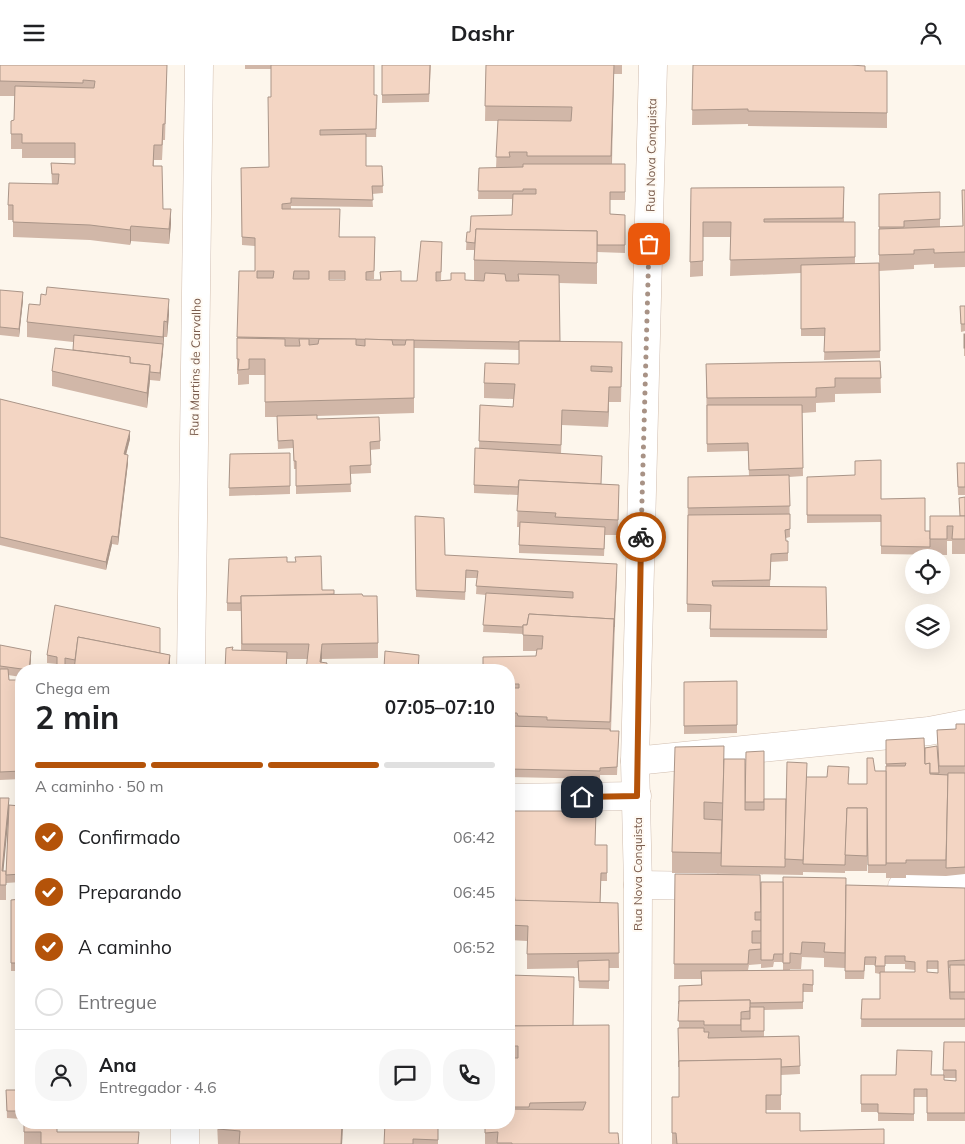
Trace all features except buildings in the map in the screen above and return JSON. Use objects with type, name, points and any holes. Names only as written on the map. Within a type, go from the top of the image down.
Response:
[{"type":"street","name":"Rua Martins de Carvalho","points":[[191,664],[199,65]]},
{"type":"street","name":"Rua Nova Conquista","points":[[637,1144],[638,885],[636,761],[653,65]]},
{"type":"street","points":[[636,761],[929,731],[965,724]]},
{"type":"street","points":[[515,798],[637,796]]},
{"type":"street","points":[[638,885],[737,886]]},
{"type":"street","points":[[876,887],[965,887]]},
{"type":"street","points":[[185,1129],[185,1144]]},
{"type":"way so far","points":[[641,537],[649,244]]},
{"type":"route","points":[[582,797],[637,796],[636,761],[641,537]]}]
